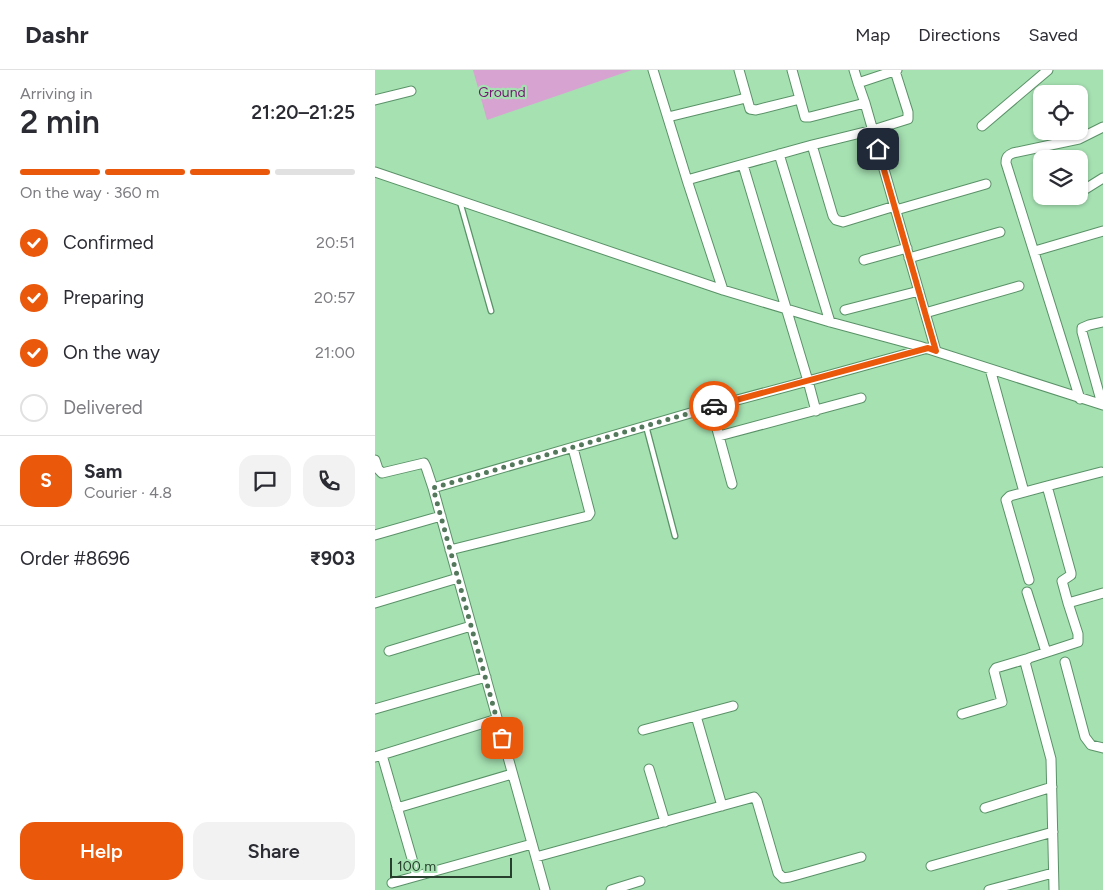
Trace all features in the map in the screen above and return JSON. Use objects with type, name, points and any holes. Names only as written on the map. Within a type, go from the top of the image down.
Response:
[{"type":"street","points":[[653,70],[723,290]]},
{"type":"street","points":[[739,70],[748,106],[753,110],[800,99]]},
{"type":"street","points":[[792,70],[804,114],[808,118],[865,103]]},
{"type":"street","points":[[854,70],[907,248],[925,313],[932,350]]},
{"type":"street","points":[[687,180],[873,130],[905,120],[909,116],[896,70],[858,83]]},
{"type":"street","points":[[982,126],[1048,70]]},
{"type":"street","points":[[375,100],[411,91]]},
{"type":"street","points":[[668,117],[746,98]]},
{"type":"street","points":[[1080,398],[1006,158],[1009,155],[1079,139],[1103,127]]},
{"type":"street","points":[[812,145],[833,216],[836,220],[843,222],[986,184]]},
{"type":"street","points":[[779,154],[830,322]]},
{"type":"street","points":[[743,165],[816,411]]},
{"type":"street","points":[[375,172],[723,290],[932,350],[1103,405],[1099,376],[1082,328],[1103,322]]},
{"type":"street","points":[[1088,187],[1103,178]]},
{"type":"street","points":[[1035,251],[1103,231]]},
{"type":"street","points":[[909,258],[1000,232]]},
{"type":"street","points":[[865,260],[907,248]]},
{"type":"street","points":[[925,313],[1019,286]]},
{"type":"street","points":[[845,310],[919,292]]},
{"type":"street","points":[[433,488],[711,407],[932,350]]},
{"type":"street","points":[[990,369],[1024,492]]},
{"type":"street","points":[[719,436],[861,398]]},
{"type":"street","points":[[711,407],[732,484]]},
{"type":"street","points":[[450,550],[589,516],[590,513],[573,448]]},
{"type":"street","points":[[375,460],[378,469],[382,472],[424,463],[427,467],[545,890]]},
{"type":"street","points":[[1029,580],[1006,500],[1010,496],[1102,472],[1103,482]]},
{"type":"street","points":[[962,714],[1002,702],[994,671],[996,668],[1026,660],[1078,642],[1079,640],[1062,581],[1071,573],[1047,486]]},
{"type":"street","points":[[375,535],[441,516]]},
{"type":"street","points":[[375,602],[458,578]]},
{"type":"street","points":[[1027,592],[1045,652]]},
{"type":"street","points":[[1068,603],[1103,593]]},
{"type":"street","points":[[389,650],[471,626]]},
{"type":"street","points":[[1026,660],[1025,666],[1049,750],[1052,787],[1054,890]]},
{"type":"street","points":[[1065,662],[1085,737],[1091,745],[1103,748]]},
{"type":"street","points":[[375,709],[486,677]]},
{"type":"street","points":[[643,730],[733,706]]},
{"type":"street","points":[[696,716],[723,806]]},
{"type":"street","points":[[417,876],[379,756],[497,719]]},
{"type":"street","points":[[649,770],[665,822]]},
{"type":"street","points":[[397,808],[512,774]]},
{"type":"street","points":[[985,808],[1052,787]]},
{"type":"street","points":[[536,857],[749,798],[756,798],[778,873],[783,878],[790,878],[861,857]]},
{"type":"street","points":[[931,866],[1053,832]]},
{"type":"street","points":[[392,883],[532,844]]},
{"type":"street","points":[[989,890],[1053,873]]},
{"type":"street","points":[[611,890],[640,881]]},
{"type":"lane","points":[[460,200],[491,311]]},
{"type":"lane","points":[[645,426],[675,536]]},
{"type":"green space","name":"Ground","points":[[473,70],[632,70],[487,120]]},
{"type":"way so far","points":[[502,738],[433,488],[714,406]]},
{"type":"route","points":[[714,406],[928,348],[936,351],[878,149]]}]
